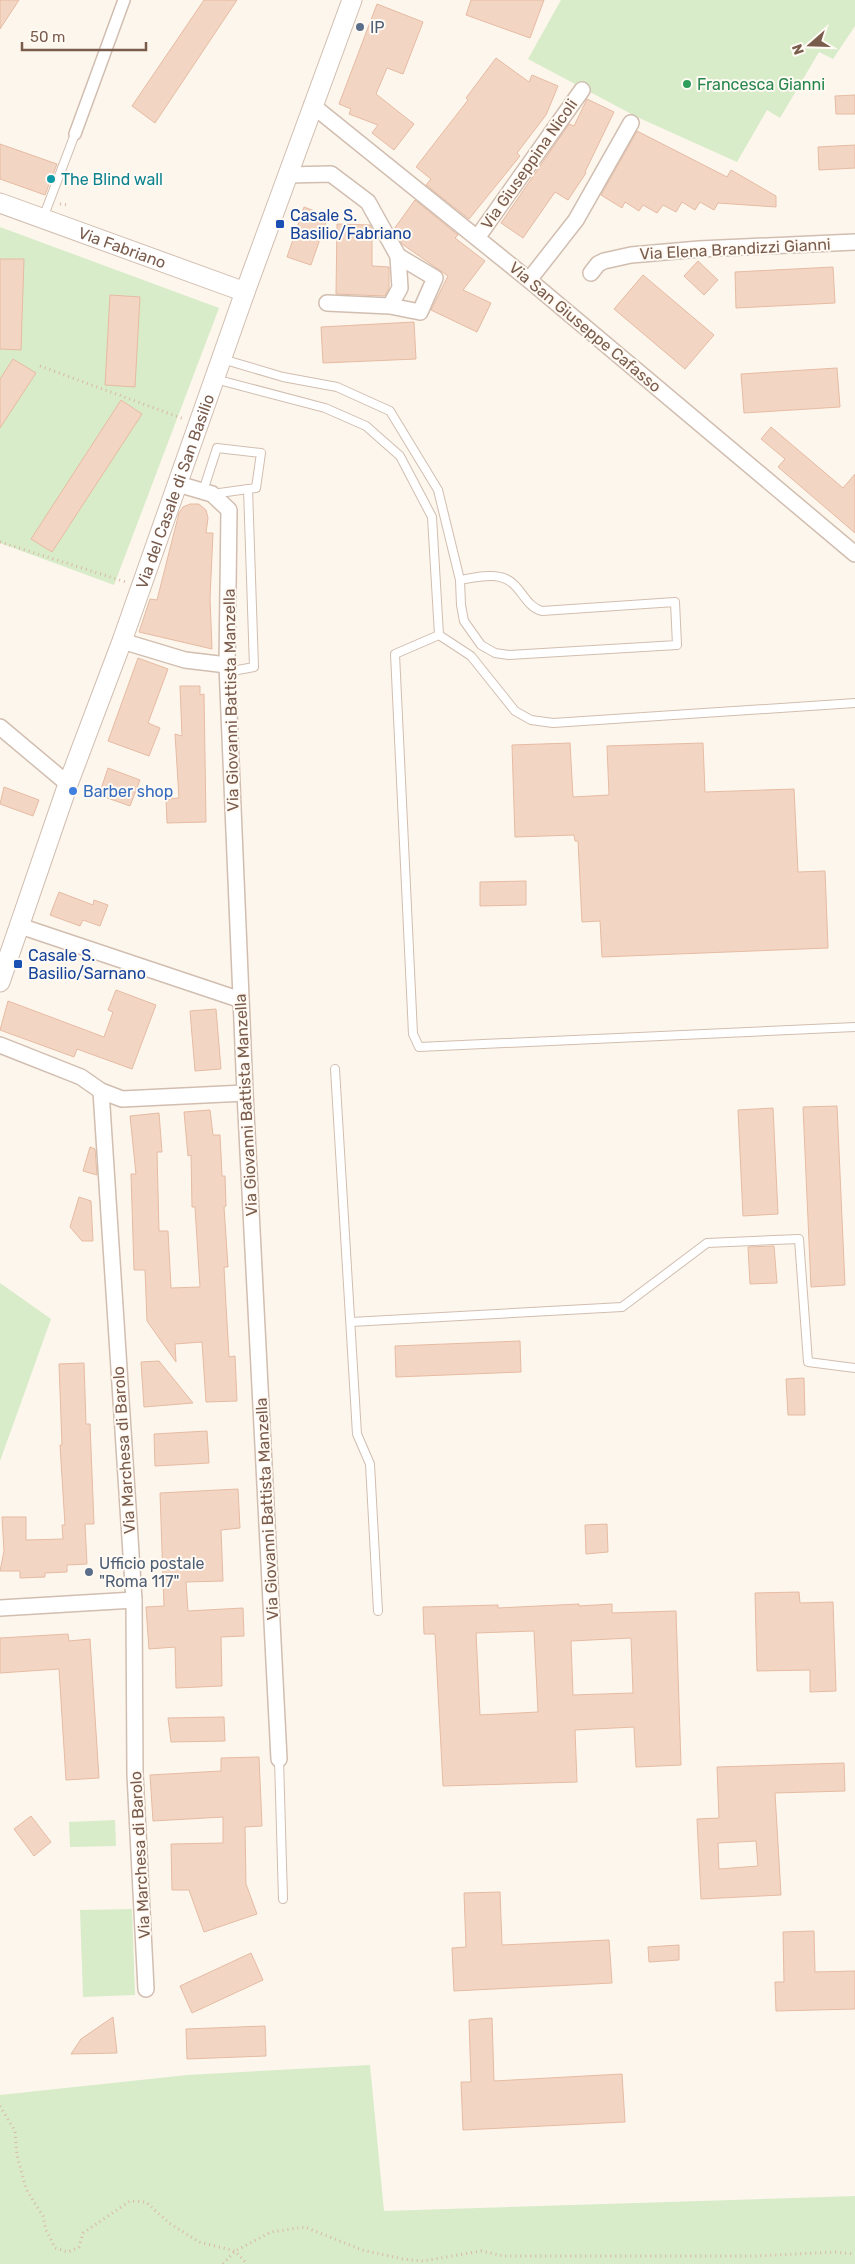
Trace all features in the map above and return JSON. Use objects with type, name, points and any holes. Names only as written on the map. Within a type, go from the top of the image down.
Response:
[{"type":"street","points":[[75,134],[124,0]]},
{"type":"street","name":"Via del Casale di San Basilio","points":[[0,982],[68,784],[122,641],[312,104],[352,0]]},
{"type":"street","name":"Via Giuseppina Nicoli","points":[[477,238],[582,90]]},
{"type":"street","name":"Via San Giuseppe Cafasso","points":[[312,104],[529,280],[855,554]]},
{"type":"street","points":[[529,280],[576,220],[631,123]]},
{"type":"street","points":[[288,175],[331,174],[368,202],[398,256],[400,288],[390,306]]},
{"type":"street","name":"Via Fabriano","points":[[0,203],[245,292]]},
{"type":"street","name":"Via Elena Brandizzi Gianni","points":[[591,273],[604,260],[630,255],[699,249],[855,242]]},
{"type":"street","points":[[327,303],[390,306],[420,312],[435,278],[398,256]]},
{"type":"street","points":[[178,484],[208,493]]},
{"type":"street","name":"Via Giovanni Battista Manzella","points":[[208,493],[229,510],[227,668],[245,1093],[260,1352],[279,1759]]},
{"type":"street","points":[[122,641],[185,660],[227,668]]},
{"type":"street","points":[[0,727],[68,784]]},
{"type":"street","points":[[20,926],[241,1000]]},
{"type":"street","points":[[0,1045],[81,1077],[101,1092],[122,1099],[245,1093]]},
{"type":"street","name":"Via Marchesa di Barolo","points":[[101,1092],[134,1600],[135,1774],[146,1989]]},
{"type":"street","points":[[0,1608],[134,1600]]},
{"type":"lane","points":[[43,218],[75,134]]},
{"type":"lane","points":[[222,359],[283,377],[336,387],[390,411],[438,490],[460,580],[461,606],[464,621],[482,645],[494,653],[510,655],[677,644],[674,602],[542,611],[534,609],[517,586],[501,577],[460,580]]},
{"type":"lane","points":[[215,379],[325,408],[366,426],[400,456],[432,518],[439,635]]},
{"type":"lane","points":[[218,448],[261,454],[256,488],[248,489],[208,493],[218,448]]},
{"type":"lane","points":[[227,668],[254,667],[248,489]]},
{"type":"lane","points":[[439,635],[471,656],[514,711],[531,720],[553,724],[855,703]]},
{"type":"lane","points":[[439,635],[395,654],[413,1034],[419,1047],[855,1027]]},
{"type":"lane","points":[[335,1069],[357,1434],[370,1464],[378,1611]]},
{"type":"lane","points":[[351,1322],[622,1307],[707,1243],[799,1239],[808,1362],[855,1368]]},
{"type":"lane","points":[[279,1759],[283,1899]]},
{"type":"path","points":[[40,366],[185,420]]},
{"type":"path","points":[[0,542],[128,582]]},
{"type":"path","points":[[0,2106],[15,2131],[17,2155],[26,2189],[43,2216],[46,2230],[55,2248],[68,2252],[79,2248],[83,2233],[130,2200],[146,2202],[169,2224],[199,2242],[235,2251],[248,2264]]},
{"type":"path","points":[[223,2264],[235,2251],[271,2232],[305,2227],[362,2250],[424,2263],[481,2251],[504,2256],[755,2256],[834,2252],[855,2254]]},
{"type":"green space","name":"Francesca Gianni","points":[[561,0],[855,0],[855,26],[833,59],[819,52],[780,118],[767,110],[737,162],[637,117],[528,59]]},
{"type":"green space","points":[[0,227],[219,308],[114,585],[0,543]]},
{"type":"green space","points":[[0,1283],[51,1319],[0,1461]]},
{"type":"green space","points":[[115,1820],[116,1846],[70,1847],[69,1822]]},
{"type":"green space","points":[[132,1909],[135,1995],[83,1997],[80,1910]]},
{"type":"green space","points":[[370,2065],[384,2211],[855,2196],[855,2264],[0,2264],[0,2095],[187,2075]]},
{"type":"building","points":[[0,0],[19,0],[0,29]]},
{"type":"building","points":[[204,0],[237,0],[155,123],[132,106]]},
{"type":"building","points":[[471,0],[544,0],[530,38],[466,15]]},
{"type":"building","points":[[377,4],[423,22],[403,74],[387,68],[376,94],[414,124],[394,150],[372,133],[378,125],[349,114],[351,109],[339,104]]},
{"type":"building","points":[[496,58],[529,82],[532,75],[558,86],[546,115],[517,153],[520,156],[469,219],[426,185],[431,179],[416,167],[468,100],[466,98]]},
{"type":"building","points":[[855,95],[855,114],[836,114],[835,96]]},
{"type":"building","points":[[587,99],[614,112],[586,173],[568,200],[555,192],[523,238],[501,223],[569,124],[574,126]]},
{"type":"building","points":[[637,131],[727,177],[731,170],[776,196],[776,207],[718,203],[714,210],[700,202],[695,210],[682,202],[676,212],[663,205],[657,213],[643,205],[639,211],[625,202],[622,208],[601,195]]},
{"type":"building","points":[[0,144],[57,164],[45,195],[0,179]]},
{"type":"building","points":[[855,145],[855,168],[819,170],[818,147]]},
{"type":"building","points":[[415,200],[458,235],[455,238],[485,261],[463,290],[491,303],[477,332],[431,310],[448,276],[402,244],[394,229]]},
{"type":"building","points":[[304,207],[328,216],[311,265],[287,257]]},
{"type":"building","points":[[337,224],[370,225],[372,229],[372,266],[389,267],[389,288],[385,296],[336,294]]},
{"type":"building","points":[[0,259],[24,259],[21,350],[0,349]]},
{"type":"building","points":[[698,261],[718,280],[704,295],[684,276]]},
{"type":"building","points":[[833,267],[835,303],[736,308],[735,272]]},
{"type":"building","points":[[643,275],[714,335],[685,369],[614,309]]},
{"type":"building","points":[[110,295],[140,297],[135,387],[105,385]]},
{"type":"building","points":[[414,322],[416,359],[323,363],[321,327]]},
{"type":"building","points":[[13,359],[36,373],[0,428],[0,379]]},
{"type":"building","points":[[837,368],[840,407],[744,413],[741,374]]},
{"type":"building","points":[[121,400],[142,414],[52,552],[31,539]]},
{"type":"building","points":[[771,427],[843,488],[855,474],[855,533],[778,467],[785,459],[761,439]]},
{"type":"building","points":[[190,504],[199,504],[206,510],[208,518],[206,533],[213,533],[210,598],[212,649],[139,632],[150,599],[157,600],[179,513],[183,507]]},
{"type":"building","points":[[138,658],[168,669],[148,723],[160,728],[149,756],[108,741]]},
{"type":"building","points":[[180,686],[200,686],[200,695],[204,694],[206,822],[167,823],[166,799],[179,798],[175,734],[182,736]]},
{"type":"building","points":[[570,743],[573,797],[609,795],[607,746],[703,743],[705,792],[794,789],[798,872],[825,871],[828,948],[602,957],[600,921],[582,922],[578,841],[575,841],[574,835],[515,837],[512,745]]},
{"type":"building","points":[[108,768],[140,780],[130,806],[99,795]]},
{"type":"building","points":[[4,787],[39,800],[33,816],[0,804]]},
{"type":"building","points":[[526,881],[526,905],[480,906],[480,882]]},
{"type":"building","points":[[59,892],[93,905],[94,900],[108,905],[100,926],[83,920],[80,926],[50,915]]},
{"type":"building","points":[[116,990],[156,1005],[132,1069],[77,1049],[74,1057],[0,1030],[8,1001],[104,1037],[113,1012],[108,1010]]},
{"type":"building","points":[[216,1009],[221,1069],[195,1071],[190,1011]]},
{"type":"building","points":[[837,1106],[845,1285],[811,1287],[803,1107]]},
{"type":"building","points":[[773,1108],[778,1214],[743,1216],[738,1110]]},
{"type":"building","points":[[210,1110],[213,1135],[220,1135],[222,1176],[225,1176],[226,1206],[224,1207],[228,1267],[224,1267],[226,1305],[229,1357],[235,1356],[237,1401],[206,1402],[202,1342],[175,1344],[176,1362],[147,1321],[145,1270],[134,1270],[131,1174],[136,1174],[130,1116],[159,1113],[162,1152],[157,1152],[159,1231],[168,1231],[171,1288],[200,1287],[195,1207],[192,1207],[191,1155],[188,1156],[184,1112]]},
{"type":"building","points":[[90,1147],[95,1149],[97,1175],[83,1171]]},
{"type":"building","points":[[79,1197],[91,1201],[93,1241],[82,1241],[70,1227]]},
{"type":"building","points":[[774,1246],[777,1283],[750,1284],[748,1247]]},
{"type":"building","points":[[520,1341],[521,1372],[396,1377],[395,1346]]},
{"type":"building","points":[[159,1361],[193,1403],[144,1407],[141,1362]]},
{"type":"building","points":[[84,1363],[86,1424],[90,1424],[94,1524],[85,1524],[87,1564],[67,1565],[67,1572],[45,1573],[45,1577],[20,1578],[20,1571],[0,1571],[4,1551],[2,1517],[26,1517],[26,1540],[63,1539],[62,1525],[65,1525],[60,1445],[62,1445],[59,1364]]},
{"type":"building","points":[[804,1378],[805,1415],[788,1415],[786,1379]]},
{"type":"building","points":[[207,1431],[209,1463],[155,1466],[154,1434]]},
{"type":"building","points":[[238,1489],[240,1528],[221,1530],[223,1581],[186,1582],[188,1611],[243,1608],[244,1636],[221,1637],[222,1686],[176,1688],[175,1647],[149,1649],[146,1607],[164,1606],[160,1493]]},
{"type":"building","points":[[607,1524],[608,1552],[586,1554],[585,1525]]},
{"type":"building","points":[[799,1592],[800,1603],[833,1602],[836,1691],[810,1692],[810,1670],[757,1671],[755,1593]]},
{"type":"building","points":[[612,1604],[612,1613],[676,1611],[681,1765],[636,1767],[634,1727],[575,1730],[577,1782],[443,1786],[435,1634],[424,1634],[423,1607],[498,1605],[498,1608]],"holes":[[[534,1631],[538,1712],[480,1715],[476,1633]],[[631,1638],[633,1693],[573,1695],[571,1641]]]},
{"type":"building","points":[[68,1634],[69,1641],[90,1639],[99,1778],[66,1780],[59,1669],[0,1673],[0,1638]]},
{"type":"building","points":[[224,1717],[225,1741],[171,1742],[168,1718]]},
{"type":"building","points":[[259,1757],[262,1826],[245,1827],[246,1884],[257,1914],[204,1932],[189,1890],[172,1890],[171,1844],[223,1843],[223,1817],[153,1821],[150,1775],[221,1771],[221,1758]]},
{"type":"building","points":[[844,1763],[845,1791],[775,1793],[781,1895],[701,1899],[697,1819],[719,1818],[717,1767]],"holes":[[[756,1841],[758,1866],[719,1869],[718,1843]]]},
{"type":"building","points":[[31,1816],[51,1842],[34,1856],[14,1829]]},
{"type":"building","points":[[500,1892],[502,1945],[609,1940],[612,1983],[454,1991],[452,1948],[466,1947],[464,1893]]},
{"type":"building","points":[[814,1931],[815,1972],[855,1971],[855,2009],[776,2011],[775,1982],[784,1982],[783,1932]]},
{"type":"building","points":[[679,1945],[679,1960],[649,1962],[648,1947]]},
{"type":"building","points":[[251,1953],[263,1980],[192,2013],[180,1986]]},
{"type":"building","points":[[113,2017],[117,2053],[71,2054],[81,2039]]},
{"type":"building","points":[[492,2018],[494,2081],[622,2074],[625,2122],[463,2130],[461,2082],[471,2082],[469,2020]]},
{"type":"building","points":[[265,2026],[266,2056],[187,2059],[186,2029]]},
{"type":"place","name":"IP","points":[[360,27]]},
{"type":"place","name":"Francesca Gianni","points":[[687,84]]},
{"type":"place","name":"The Blind wall","points":[[51,179]]},
{"type":"place","name":"Casale S. Basilio/Fabriano","points":[[280,224]]},
{"type":"place","name":"Barber shop","points":[[73,791]]},
{"type":"place","name":"Casale S. Basilio/Sarnano","points":[[18,964]]},
{"type":"place","name":"Ufficio postale \"Roma 117\"","points":[[89,1572]]}]
